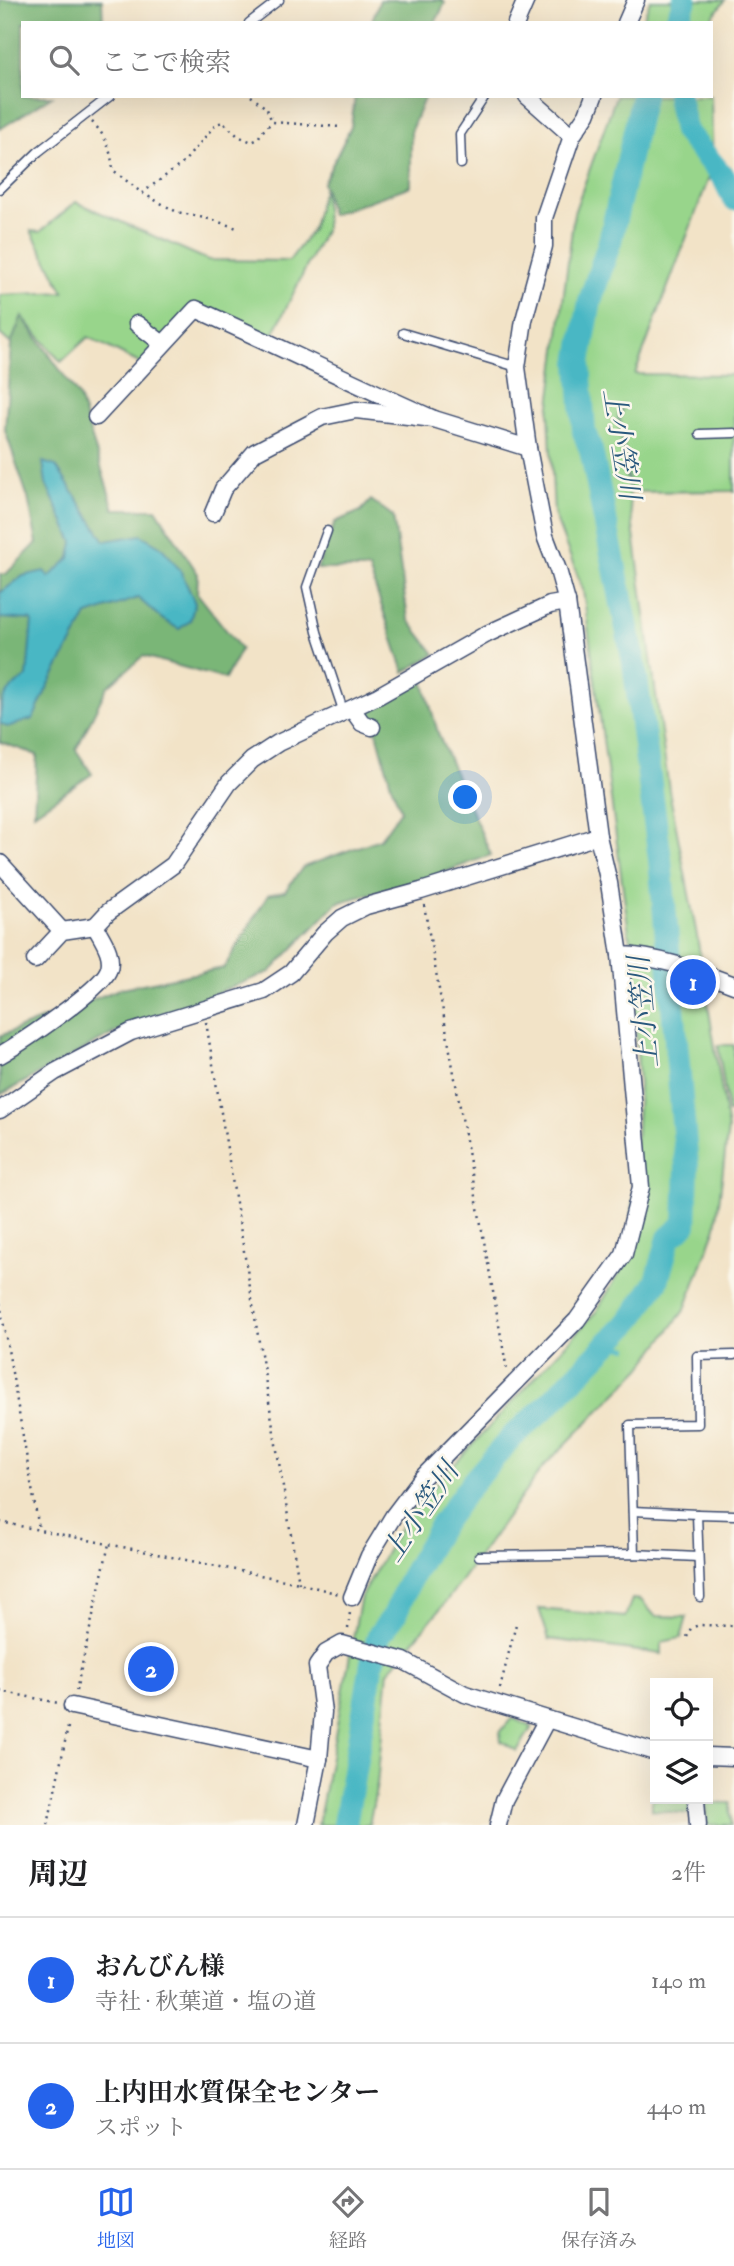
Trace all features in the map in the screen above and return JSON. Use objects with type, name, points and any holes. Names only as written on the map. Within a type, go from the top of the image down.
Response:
[{"type":"street","points":[[517,21],[526,0]]},
{"type":"street","points":[[627,21],[636,0]]},
{"type":"street","points":[[529,98],[572,136]]},
{"type":"street","points":[[352,1597],[369,1556],[394,1515],[422,1478],[577,1321],[624,1254],[641,1187],[620,955],[598,836],[566,602],[545,536],[528,448],[517,367],[524,320],[544,246],[544,218],[572,136],[587,114],[593,98]]},
{"type":"street","points":[[96,417],[196,309],[300,355],[341,379],[434,419],[528,448]]},
{"type":"street","points":[[137,324],[163,344]]},
{"type":"street","points":[[212,513],[222,489],[255,452],[322,416],[356,410],[434,419]]},
{"type":"street","points":[[35,960],[62,931],[94,926],[108,912],[173,865],[229,783],[252,760],[278,743],[378,696],[488,634],[550,604],[566,602]]},
{"type":"street","points":[[348,711],[362,723],[372,727]]},
{"type":"street","points":[[0,1110],[55,1072],[131,1032],[264,991],[291,973],[325,933],[342,918],[366,906],[598,836]]},
{"type":"street","points":[[0,863],[62,931]]},
{"type":"street","points":[[0,1055],[25,1041],[98,984],[109,970],[110,956],[94,926]]},
{"type":"street","points":[[620,955],[638,956],[687,968],[734,985]]},
{"type":"street","points":[[306,1825],[319,1759],[323,1712],[317,1665],[326,1653],[342,1644],[404,1661],[452,1689],[495,1704],[650,1751]]},
{"type":"street","points":[[72,1706],[319,1759]]},
{"type":"street","points":[[498,1825],[504,1800],[546,1721]]},
{"type":"street","points":[[713,1756],[734,1756]]},
{"type":"street","points":[[696,1804],[698,1825]]},
{"type":"lane","points":[[252,21],[279,0]]},
{"type":"lane","points":[[0,189],[38,152],[107,98]]},
{"type":"lane","points":[[461,164],[460,134],[484,98]]},
{"type":"lane","points":[[403,333],[517,367]]},
{"type":"lane","points":[[700,434],[734,433]]},
{"type":"lane","points":[[327,531],[307,587],[317,632],[348,711]]},
{"type":"lane","points":[[634,1555],[630,1425],[698,1424],[697,1356],[734,1356]]},
{"type":"lane","points":[[632,1511],[734,1515]]},
{"type":"lane","points":[[697,1514],[700,1597]]},
{"type":"lane","points":[[479,1556],[698,1557]]},
{"type":"path","points":[[253,98],[267,109],[272,122]]},
{"type":"path","points":[[85,115],[104,135],[112,156],[113,170],[142,193],[177,212],[240,229]]},
{"type":"path","points":[[142,193],[183,163],[216,124],[223,122],[238,135],[252,142],[258,139],[272,122],[340,127]]},
{"type":"path","points":[[421,891],[510,1387]]},
{"type":"path","points":[[204,1009],[299,1583]]},
{"type":"path","points":[[0,1303],[39,1529]]},
{"type":"path","points":[[0,1522],[299,1583],[352,1597],[354,1647]]},
{"type":"path","points":[[48,1825],[109,1544]]},
{"type":"path","points":[[495,1704],[516,1624]]},
{"type":"path","points":[[687,1636],[691,1628],[699,1625],[734,1626]]},
{"type":"path","points":[[0,1691],[72,1706]]},
{"type":"green space","points":[[0,0],[102,0],[103,21],[21,21],[21,98],[49,98],[0,129]]},
{"type":"green space","points":[[380,0],[441,0],[445,3],[436,21],[372,21]]},
{"type":"green space","points":[[650,0],[725,0],[709,21],[643,21]]},
{"type":"green space","points":[[355,98],[424,98],[411,130],[411,186],[331,215],[323,183],[351,127]]},
{"type":"green space","points":[[615,98],[711,98],[713,167],[635,374],[734,375],[734,491],[630,492],[620,418],[624,404],[618,417],[669,790],[697,936],[728,1129],[716,1227],[685,1309],[641,1368],[543,1467],[445,1603],[388,1672],[377,1784],[369,1825],[318,1825],[361,1596],[408,1514],[596,1312],[630,1255],[639,1085],[632,956],[583,590],[554,514],[549,413],[574,213]]},
{"type":"green space","points":[[324,187],[326,227],[269,343],[200,316],[147,367],[88,337],[61,362],[22,316],[11,344],[0,334],[0,295],[64,292],[31,231],[40,232],[76,202],[208,260],[289,261],[312,230]]},
{"type":"green space","points":[[22,316],[79,397],[114,509],[156,509],[198,574],[197,593],[241,649],[225,679],[143,656],[107,687],[76,750],[92,774],[34,813],[37,755],[0,742],[0,574],[6,574],[37,543],[28,498],[5,430],[11,344]]},
{"type":"green space","points":[[371,500],[393,516],[408,619],[435,654],[404,672],[369,569],[317,569],[335,522],[361,511]]},
{"type":"green space","points":[[422,677],[439,736],[491,855],[434,876],[337,903],[270,972],[116,1032],[0,1095],[0,1036],[122,988],[224,968],[268,895],[285,891],[303,867],[380,839],[401,810],[391,785],[377,732],[350,713]]},
{"type":"green space","points":[[718,1045],[734,1045],[734,1111],[728,1112]]},
{"type":"green space","points":[[632,1599],[641,1600],[655,1616],[687,1617],[681,1638],[662,1642],[662,1654],[549,1639],[539,1609],[625,1617]]},
{"type":"green space","points":[[512,1718],[532,1727],[517,1751],[501,1741],[500,1732]]},
{"type":"green space","points":[[730,1803],[731,1825],[707,1825],[706,1804]]},
{"type":"green space","points":[[652,1804],[690,1804],[690,1814],[652,1810]]},
{"type":"water","points":[[43,462],[56,466],[105,541],[141,535],[160,546],[181,572],[195,603],[190,621],[179,629],[162,619],[138,598],[87,615],[33,719],[7,727],[0,723],[1,707],[9,690],[27,677],[32,620],[0,618],[0,593],[23,576],[44,571],[49,577],[70,558],[73,542],[46,484]]},
{"type":"waterway","name":"上小笠川","points":[[677,21],[685,0]]},
{"type":"waterway","name":"上小笠川","points":[[345,1825],[379,1635],[394,1616],[409,1581],[440,1527],[471,1484],[511,1438],[546,1407],[631,1320],[657,1281],[669,1238],[685,1224],[687,1166],[660,859],[634,663],[591,450],[584,432],[579,363],[590,301],[610,241],[643,98]]},
{"type":"waterway","points":[[678,98],[685,131],[724,178],[734,199]]},
{"type":"waterway","points":[[606,1345],[627,1348]]},
{"type":"place","name":"おんびん様","points":[[693,982]]},
{"type":"place","name":"上内田水質保全センター","points":[[151,1669]]}]
